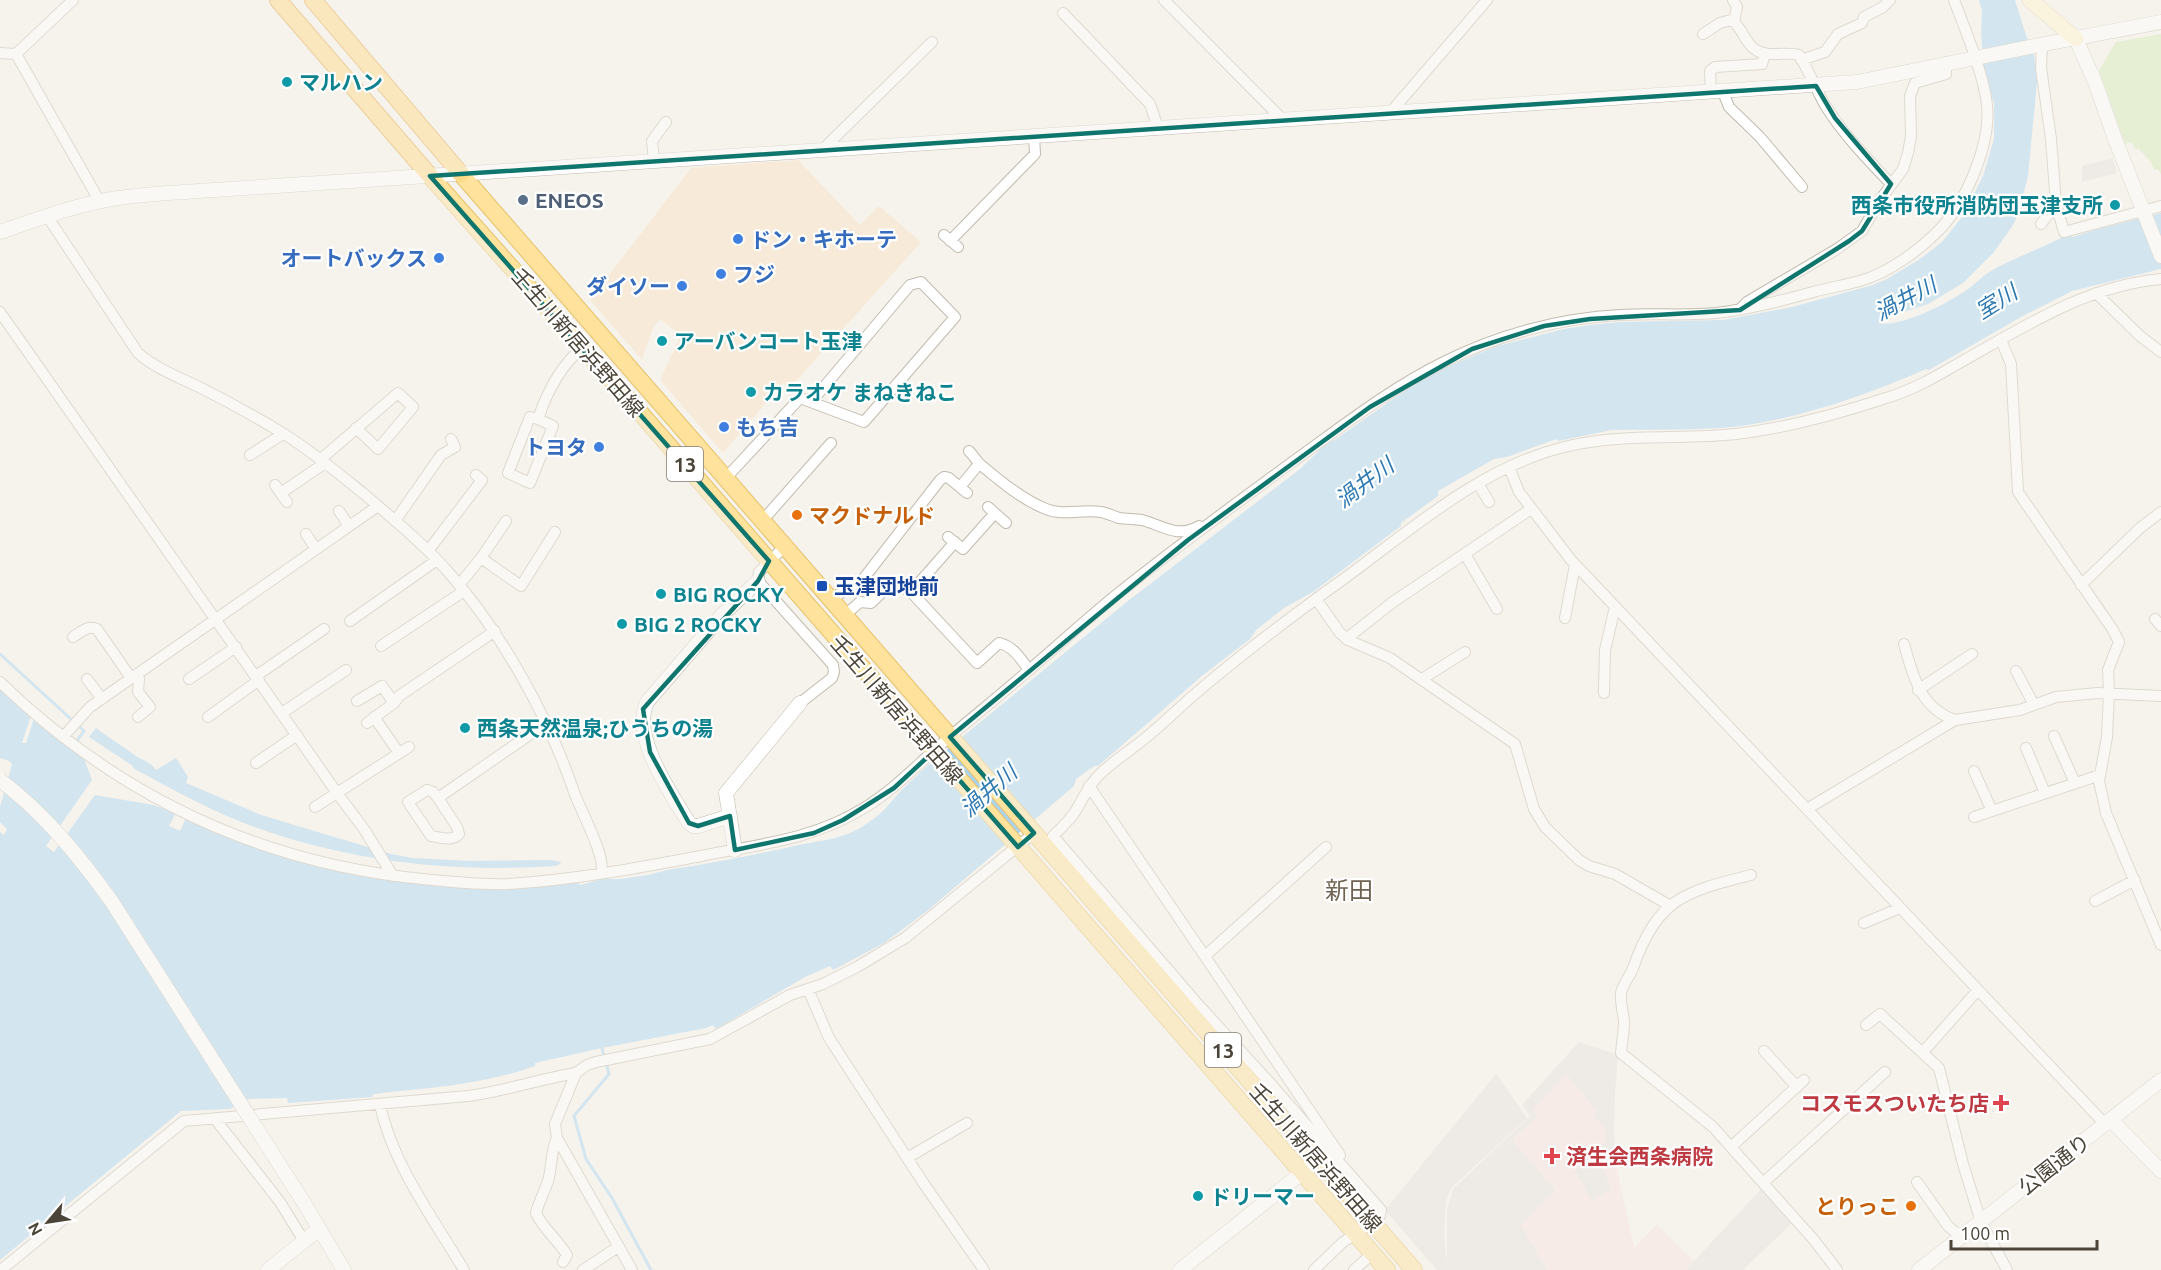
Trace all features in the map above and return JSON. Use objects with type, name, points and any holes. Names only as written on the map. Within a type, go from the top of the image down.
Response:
[{"type":"highway","points":[[278,0],[430,176]]},
{"type":"highway","points":[[313,0],[461,174]]},
{"type":"main road","points":[[2030,0],[2076,39]]},
{"type":"main road","name":"壬生川新居浜野田線","points":[[461,174],[1414,1270]]},
{"type":"main road","name":"壬生川新居浜野田線","points":[[430,176],[583,347],[1387,1270]]},
{"type":"street","points":[[0,53],[16,54],[73,0]]},
{"type":"street","points":[[1164,0],[1283,120]]},
{"type":"street","points":[[1390,113],[1487,0]]},
{"type":"street","points":[[1733,0],[1737,7],[1734,22]]},
{"type":"street","points":[[1801,60],[1825,52],[1838,34],[1862,23],[1864,17],[1883,7],[1890,0]]},
{"type":"street","points":[[0,682],[66,733],[107,769],[153,797],[223,830],[306,858],[393,876],[503,884],[576,878],[668,863],[814,833],[843,820],[894,788],[1121,591],[1213,521],[1390,394],[1441,363],[1508,336],[1544,326],[1618,315],[1713,313],[1740,310],[1869,278],[1898,262],[1938,231],[1951,216],[1972,179],[1987,123],[1987,100],[1976,59],[1954,0]]},
{"type":"street","points":[[1064,13],[1150,104],[1158,128]]},
{"type":"street","points":[[1703,34],[1720,22],[1731,20],[1752,47],[1765,54],[1799,56],[1835,118],[1864,156],[1892,184]]},
{"type":"street","points":[[0,231],[100,202],[125,197],[204,190],[1816,86],[1857,82],[2161,22]]},
{"type":"street","points":[[2076,39],[2095,82],[2161,256]]},
{"type":"street","points":[[822,150],[932,42]]},
{"type":"street","points":[[2038,45],[2051,139],[2056,204],[2064,232],[2144,213],[2161,206]]},
{"type":"street","points":[[16,54],[100,202]]},
{"type":"street","points":[[1765,54],[1762,64],[1715,67],[1710,71],[1717,92],[1760,137],[1802,188]]},
{"type":"street","points":[[1740,310],[1747,302],[1862,231],[1880,200],[1903,169],[1911,136],[1912,86],[1920,81],[1947,74],[1946,65]]},
{"type":"street","points":[[654,161],[652,141],[666,123]]},
{"type":"street","points":[[951,241],[1035,154],[1034,136]]},
{"type":"street","points":[[2041,224],[2056,204]]},
{"type":"street","points":[[47,216],[138,353],[158,367],[283,434],[323,461],[428,550],[462,588],[495,631],[545,724],[565,766],[576,800],[601,855],[603,866],[601,873]]},
{"type":"street","points":[[1314,1270],[1342,1243],[1373,1223],[1380,1216],[1381,1210],[1196,1002],[1053,836],[1075,813],[1089,786],[1103,771],[1151,734],[1258,642],[1430,514],[1509,467],[1564,447],[1590,442],[1645,437],[1677,438],[1737,434],[1830,415],[1915,388],[2072,301],[2148,280],[2161,279]]},
{"type":"street","points":[[726,478],[800,398],[864,422],[955,317],[921,282],[910,285],[812,401]]},
{"type":"street","points":[[2096,293],[2140,336],[2161,352]]},
{"type":"street","points":[[0,312],[376,847],[393,876]]},
{"type":"street","points":[[2001,340],[2011,364],[2018,492],[2119,642],[2108,670],[2107,737],[2099,781],[2106,813],[2161,945]]},
{"type":"street","points":[[538,419],[544,400],[567,361],[583,347]]},
{"type":"street","points":[[281,493],[323,461],[356,428],[398,393],[413,407],[378,449],[356,428]]},
{"type":"street","points":[[530,417],[538,419],[553,426],[530,483],[508,473],[530,417]]},
{"type":"street","points":[[250,456],[283,434]]},
{"type":"street","points":[[394,521],[441,455],[455,447],[451,439]]},
{"type":"street","points":[[763,520],[831,443]]},
{"type":"street","points":[[969,451],[993,477],[1052,511],[1101,512],[1115,517],[1143,520],[1158,527],[1182,531],[1189,531],[1208,520],[1213,521]]},
{"type":"street","points":[[832,600],[843,591],[857,587],[940,480],[944,477],[949,478],[964,490],[979,464]]},
{"type":"street","points":[[1509,467],[1519,492],[1575,565],[1978,990],[2108,1122],[2161,1171]]},
{"type":"street","points":[[428,550],[482,480],[476,475]]},
{"type":"street","points":[[1479,483],[1489,502]]},
{"type":"street","points":[[66,733],[79,717],[102,699],[378,506]]},
{"type":"street","points":[[1346,639],[1393,602],[1531,509]]},
{"type":"street","points":[[911,592],[952,540],[963,549],[992,510],[1006,523]]},
{"type":"street","points":[[339,511],[349,526]]},
{"type":"street","points":[[2081,585],[2140,528],[2160,516]]},
{"type":"street","points":[[381,646],[462,588],[506,521]]},
{"type":"street","points":[[481,558],[521,586],[555,532]]},
{"type":"street","points":[[306,534],[316,549]]},
{"type":"street","points":[[730,816],[698,826],[689,823],[650,753],[643,728],[643,709],[648,700],[722,615],[758,581],[759,572],[785,546]]},
{"type":"street","points":[[1465,554],[1497,609]]},
{"type":"street","points":[[350,621],[437,560]]},
{"type":"street","points":[[1565,618],[1575,565]]},
{"type":"street","points":[[735,850],[726,793],[800,703],[832,678],[834,672],[833,665],[758,581]]},
{"type":"street","points":[[845,615],[860,602],[871,603],[893,582],[911,592],[977,663],[999,643],[1005,644],[1014,651],[1029,670]]},
{"type":"street","points":[[1316,599],[1346,639],[1389,658],[1515,744],[1534,808],[1545,827],[1579,860],[1589,866],[1615,874],[1669,904]]},
{"type":"street","points":[[1604,693],[1605,650],[1615,607]]},
{"type":"street","points":[[73,637],[87,628],[97,629],[134,676],[139,679],[138,692],[150,707],[138,717]]},
{"type":"street","points":[[208,717],[324,629]]},
{"type":"street","points":[[399,753],[370,720],[394,703],[399,696],[495,631]]},
{"type":"street","points":[[1904,644],[1918,690],[1928,702],[1948,718],[1955,720]]},
{"type":"street","points":[[189,679],[236,647]]},
{"type":"street","points":[[1422,679],[1465,652]]},
{"type":"street","points":[[1918,690],[1972,654]]},
{"type":"street","points":[[282,713],[346,670]]},
{"type":"street","points":[[2016,671],[2034,705]]},
{"type":"street","points":[[87,679],[102,699]]},
{"type":"street","points":[[357,701],[382,686],[394,703]]},
{"type":"street","points":[[1807,809],[1955,720],[2006,712],[2056,697],[2109,693],[2161,696]]},
{"type":"street","points":[[438,798],[545,724]]},
{"type":"street","points":[[256,763],[297,735]]},
{"type":"street","points":[[2054,736],[2075,783]]},
{"type":"street","points":[[315,807],[409,747]]},
{"type":"street","points":[[2026,748],[2044,793]]},
{"type":"street","points":[[1974,771],[1992,811]]},
{"type":"street","points":[[1974,817],[2100,775]]},
{"type":"street","points":[[0,780],[46,821],[86,865],[112,902],[304,1203],[344,1270]]},
{"type":"street","points":[[1089,786],[1350,1168],[1352,1177]]},
{"type":"street","points":[[427,790],[433,792],[438,798],[457,827],[459,834],[456,837],[448,839],[431,836],[408,802],[427,790]]},
{"type":"street","points":[[1,1270],[184,1121],[380,1105],[491,1093],[540,1079],[576,1073],[596,1062],[710,1039],[790,995],[823,984],[849,971],[905,938],[1033,831]]},
{"type":"street","points":[[1205,956],[1326,847]]},
{"type":"street","points":[[1751,875],[1696,890],[1669,904],[1654,922],[1646,935],[1621,994],[1624,1023],[1621,1053],[1713,1127],[1814,1240],[1837,1270]]},
{"type":"street","points":[[2095,901],[2134,880]]},
{"type":"street","points":[[1864,923],[1900,908]]},
{"type":"street","points":[[808,988],[829,1038],[907,1158],[984,1270]]},
{"type":"street","points":[[1923,1052],[1978,990]]},
{"type":"street","points":[[1866,1025],[1880,1014],[1935,1062],[1942,1076],[1963,1164],[1981,1222],[2007,1270]]},
{"type":"street","points":[[1731,1147],[1801,1084],[1764,1051]]},
{"type":"street","points":[[1763,1183],[1885,1072]]},
{"type":"street","points":[[563,1262],[567,1255],[536,1213],[548,1182],[556,1138],[555,1124],[576,1073]]},
{"type":"street","name":"公園通り","points":[[1919,1270],[2161,1080]]},
{"type":"street","points":[[380,1105],[386,1129],[400,1160],[464,1270]]},
{"type":"street","points":[[215,1119],[279,1202],[304,1241]]},
{"type":"street","points":[[907,1158],[967,1123]]},
{"type":"street","points":[[556,1138],[632,1270]]},
{"type":"street","points":[[1180,1270],[1318,1160]]},
{"type":"street","points":[[1917,1182],[1948,1226],[1961,1237]]},
{"type":"street","points":[[268,1270],[319,1229]]},
{"type":"street","points":[[583,1270],[618,1247]]},
{"type":"street","points":[[1354,1270],[1372,1253]]},
{"type":"highlighted area","points":[[1816,86],[1835,118],[1891,184],[1862,231],[1740,310],[1590,319],[1544,326],[1472,349],[1370,407],[1188,540],[950,737],[1034,833],[1018,847],[934,751],[894,788],[843,820],[814,833],[735,850],[730,816],[698,826],[689,823],[650,752],[643,709],[758,581],[769,561],[430,176]]},
{"type":"shaded area","points":[[2113,158],[2117,173],[2082,182],[2082,166]]},
{"type":"shaded area","points":[[798,160],[860,225],[879,206],[921,242],[790,388],[783,383],[723,453],[660,380],[681,335],[660,319],[653,328],[642,360],[590,300],[691,168]]},
{"type":"shaded area","name":"済生会西条病院","points":[[1579,1042],[1618,1055],[1614,1133],[1616,1163],[1634,1248],[1657,1224],[1694,1261],[1762,1188],[1743,1270],[1437,1270],[1422,1164],[1496,1074],[1527,1118],[1451,1188],[1446,1201],[1444,1233],[1445,1265],[1447,1265],[1447,1209],[1453,1189],[1530,1116],[1522,1105]]},
{"type":"shaded area","points":[[1579,1042],[1618,1055],[1614,1133],[1616,1163],[1599,1163],[1612,1188],[1592,1201],[1575,1171],[1606,1141],[1605,1129],[1593,1116],[1597,1111],[1566,1074],[1533,1110],[1538,1117],[1512,1139],[1555,1190],[1521,1225],[1547,1270],[1437,1270],[1385,1210],[1496,1074],[1527,1118],[1451,1188],[1446,1201],[1444,1233],[1447,1265],[1447,1209],[1453,1189],[1530,1116],[1522,1105]]},
{"type":"shaded area","points":[[1762,1188],[1792,1223],[1743,1270],[1686,1270]]},
{"type":"green space","points":[[2161,34],[2161,174],[2158,169],[2155,170],[2138,148],[2136,150],[2131,142],[2125,144],[2099,70],[2116,42]]},
{"type":"water","points":[[1979,0],[2015,0],[2034,54],[2037,82],[2028,176],[2019,212],[2013,225],[1994,252],[1963,283],[1928,304],[1881,319],[1879,323],[1899,322],[1936,308],[1969,289],[1991,271],[2067,235],[2073,237],[2161,213],[2161,269],[2072,291],[2021,317],[1929,370],[1926,369],[1831,405],[1782,418],[1732,427],[1612,430],[1558,441],[1556,439],[1507,457],[1494,459],[1438,491],[1438,496],[1401,523],[1401,526],[1313,592],[1284,608],[1256,630],[1250,639],[1203,675],[1098,766],[1094,766],[1076,779],[1074,786],[927,911],[884,943],[833,970],[830,966],[805,977],[716,1029],[713,1025],[602,1048],[535,1063],[535,1066],[495,1078],[455,1085],[373,1094],[373,1097],[288,1103],[287,1098],[249,1099],[230,1109],[181,1111],[0,1260],[0,832],[4,835],[7,829],[0,822],[0,807],[12,764],[0,758],[0,688],[31,716],[22,743],[26,743],[34,718],[84,758],[92,780],[46,846],[54,852],[95,795],[153,805],[176,813],[169,826],[180,831],[186,818],[402,881],[577,881],[580,885],[603,879],[648,875],[842,836],[876,817],[928,765],[1128,601],[1300,469],[1326,444],[1410,387],[1445,368],[1497,346],[1564,329],[1620,322],[1723,320],[1792,307],[1873,285],[1920,259],[1942,242],[1963,216],[1983,176],[1994,139],[1994,103],[1984,70],[1982,11]]},
{"type":"water","points":[[96,728],[156,770],[176,758],[188,777],[186,783],[261,815],[391,854],[413,858],[471,861],[551,860],[561,862],[555,866],[476,868],[397,861],[320,847],[244,823],[133,768],[89,737]]},
{"type":"waterway","points":[[0,654],[84,731],[76,742]]},
{"type":"waterway","points":[[602,1048],[609,1074],[574,1116],[586,1159],[612,1198],[651,1270]]},
{"type":"place","name":"マルハン","points":[[287,82]]},
{"type":"place","name":"ENEOS","points":[[523,200]]},
{"type":"place","name":"西条市役所消防団玉津支所","points":[[2115,205]]},
{"type":"place","name":"ドン・キホーテ","points":[[738,239]]},
{"type":"place","name":"オートバックス","points":[[439,258]]},
{"type":"place","name":"フジ","points":[[721,274]]},
{"type":"place","name":"ダイソー","points":[[682,286]]},
{"type":"place","name":"アーバンコート玉津","points":[[662,341]]},
{"type":"place","name":"カラオケ まねきねこ","points":[[751,392]]},
{"type":"place","name":"もち吉","points":[[724,427]]},
{"type":"place","name":"トヨタ","points":[[599,447]]},
{"type":"place","name":"マクドナルド","points":[[797,515]]},
{"type":"place","name":"玉津団地前","points":[[822,586]]},
{"type":"place","name":"BIG ROCKY","points":[[661,594]]},
{"type":"place","name":"BIG 2 ROCKY","points":[[622,624]]},
{"type":"place","name":"西条天然温泉;ひうちの湯","points":[[465,728]]},
{"type":"place","name":"コスモスついたち店","points":[[2001,1103]]},
{"type":"place","name":"済生会西条病院","points":[[1552,1156]]},
{"type":"place","name":"ドリーマー","points":[[1198,1196]]},
{"type":"place","name":"とりっこ","points":[[1911,1206]]},
{"type":"district","name":"新田","points":[[1349,890]]},
{"type":"water label","name":"渦井川","points":[[1905,298]]},
{"type":"water label","name":"室川","points":[[1996,301]]},
{"type":"water label","name":"渦井川","points":[[1364,482]]},
{"type":"water label","name":"渦井川","points":[[988,790]]}]
